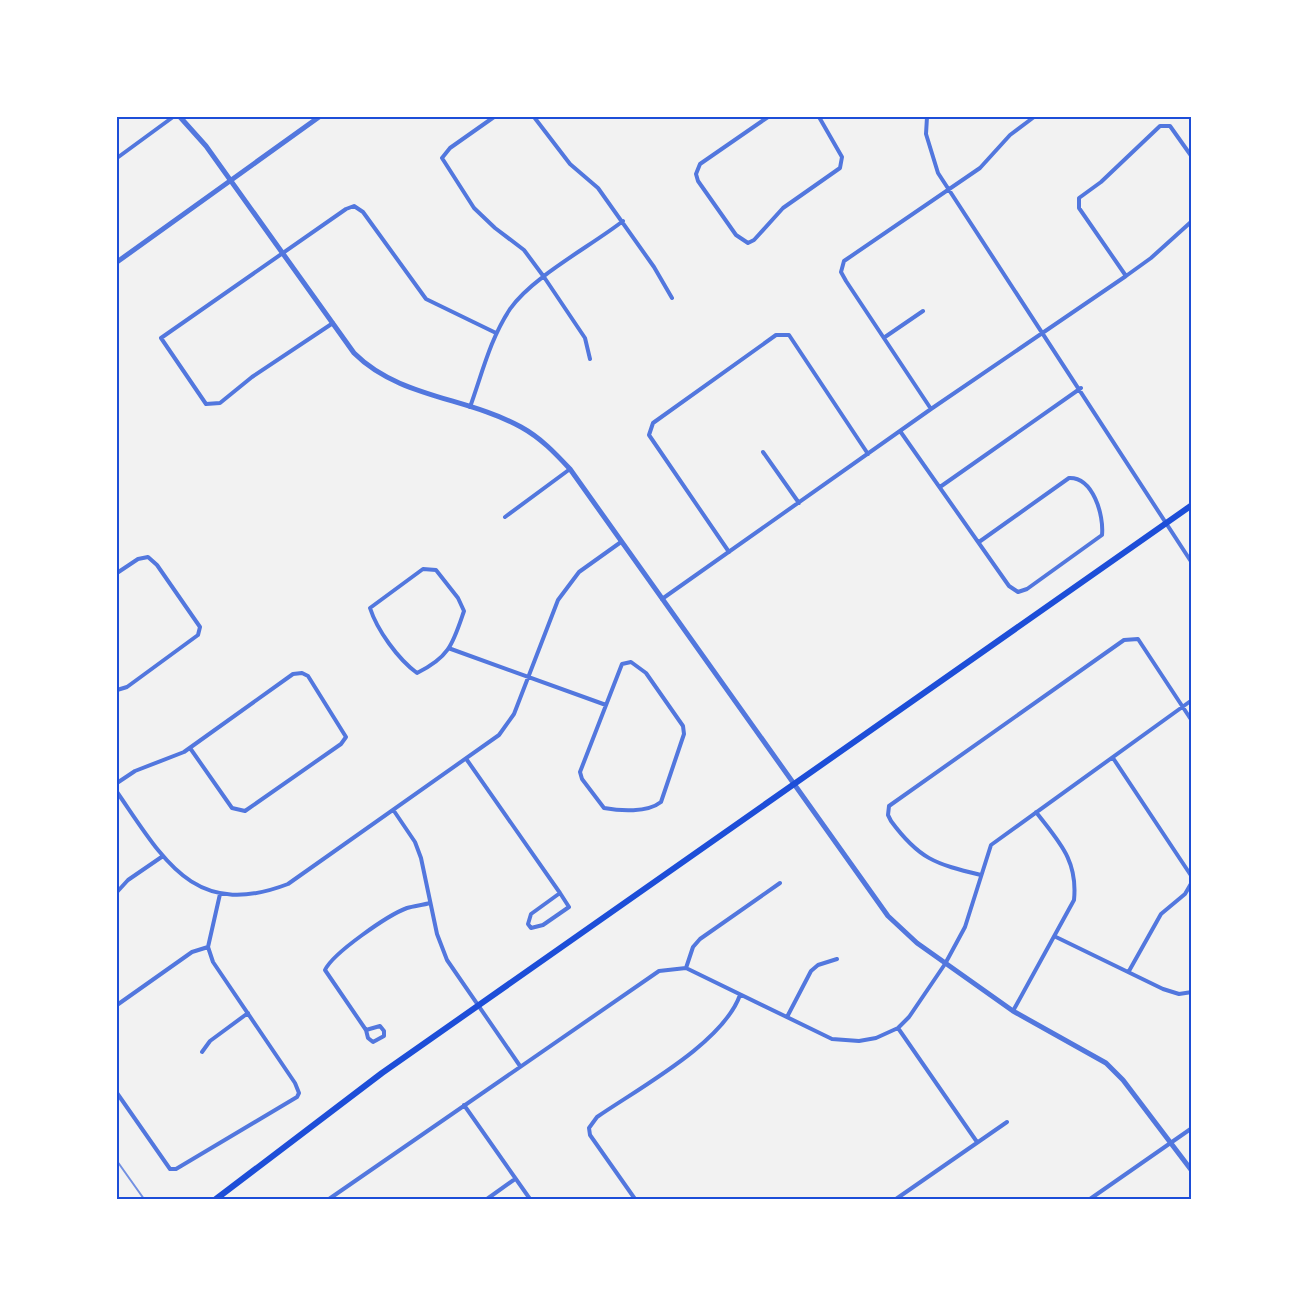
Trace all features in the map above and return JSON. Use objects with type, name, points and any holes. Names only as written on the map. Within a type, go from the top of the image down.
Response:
[{"type":"main road","points":[[216,1199],[308,1126],[1192,505]]},
{"type":"street","points":[[117,158],[173,117]]},
{"type":"street","points":[[180,117],[231,179],[281,253],[354,353],[370,369],[394,382],[520,426],[550,448],[570,469],[888,916],[945,964],[1013,1011],[1106,1063],[1123,1080],[1192,1170]]},
{"type":"street","points":[[117,262],[319,117]]},
{"type":"street","points":[[494,117],[450,148],[442,158],[474,208],[524,250],[544,277],[585,338],[590,359]]},
{"type":"street","points":[[534,117],[555,146],[598,188],[623,221],[672,298]]},
{"type":"street","points":[[768,117],[700,164],[696,174],[698,181],[736,235],[748,243],[754,240],[783,208],[840,168],[842,157],[819,117]]},
{"type":"street","points":[[927,117],[930,149],[938,173],[1081,388],[1192,562]]},
{"type":"street","points":[[931,409],[841,272],[844,261],[980,168],[1010,135],[1034,117]]},
{"type":"street","points":[[1126,276],[1078,208],[1079,198],[1101,182],[1160,126],[1170,126],[1192,157]]},
{"type":"street","points":[[333,323],[252,377],[220,403],[206,404],[161,338],[281,253],[346,209],[354,207],[363,212],[426,299],[496,333]]},
{"type":"street","points":[[470,407],[496,333],[512,307],[544,277],[623,221]]},
{"type":"street","points":[[662,599],[1043,331],[1126,276],[1151,258],[1192,221]]},
{"type":"street","points":[[885,338],[923,311]]},
{"type":"street","points":[[729,552],[649,435],[653,423],[776,335],[789,335],[868,454]]},
{"type":"street","points":[[940,487],[1081,388]]},
{"type":"street","points":[[900,431],[1009,586],[1018,592],[1027,589],[1102,535],[1103,525],[1087,483],[1079,477],[1069,478],[979,542]]},
{"type":"street","points":[[763,452],[799,503]]},
{"type":"street","points":[[506,518],[570,469]]},
{"type":"street","points":[[117,792],[163,856],[183,877],[220,894],[242,897],[288,884],[467,760],[508,725],[558,600],[579,572],[623,541]]},
{"type":"street","points":[[117,573],[138,559],[148,557],[157,565],[200,627],[198,635],[127,687],[117,690]]},
{"type":"street","points":[[423,569],[436,570],[458,598],[464,611],[451,648],[429,667],[417,673],[407,665],[373,618],[370,608],[423,569]]},
{"type":"street","points":[[981,875],[929,860],[919,854],[891,821],[889,806],[1124,640],[1138,639],[1192,721]]},
{"type":"street","points":[[451,648],[606,705]]},
{"type":"street","points":[[631,662],[646,673],[683,726],[682,740],[661,802],[656,806],[603,808],[582,779],[580,772],[606,705],[622,664],[631,662]]},
{"type":"street","points":[[117,783],[135,771],[190,748],[293,674],[302,673],[308,676],[346,737],[341,744],[245,811],[232,808],[190,748]]},
{"type":"street","points":[[329,1199],[648,976],[659,971],[686,968],[832,1039],[859,1041],[876,1038],[898,1028],[909,1017],[945,964],[965,927],[991,845],[1192,700]]},
{"type":"street","points":[[1113,758],[1192,879],[1185,894],[1161,914],[1129,971]]},
{"type":"street","points":[[467,760],[560,893],[569,907],[543,925],[531,928],[528,924],[531,914],[560,893]]},
{"type":"street","points":[[394,811],[415,842],[421,858],[437,934],[447,960],[520,1066]]},
{"type":"street","points":[[1013,1011],[1056,937],[1074,900],[1076,880],[1069,857],[1036,812]]},
{"type":"street","points":[[117,892],[128,880],[163,856]]},
{"type":"street","points":[[686,968],[693,947],[700,939],[780,883]]},
{"type":"street","points":[[117,1093],[170,1168],[176,1168],[293,1102],[299,1093],[295,1083],[213,962],[208,947],[220,894]]},
{"type":"street","points":[[366,1030],[380,1026],[384,1031],[384,1036],[373,1042],[368,1038],[366,1030],[325,970],[328,963],[341,950],[406,909],[430,903]]},
{"type":"street","points":[[1056,937],[1179,994],[1192,992]]},
{"type":"street","points":[[117,1005],[192,952],[208,947]]},
{"type":"street","points":[[787,1017],[811,971],[818,965],[837,959]]},
{"type":"street","points":[[635,1199],[590,1135],[589,1128],[597,1117],[717,1031],[734,1012],[741,995]]},
{"type":"street","points":[[202,1052],[210,1041],[248,1013]]},
{"type":"street","points":[[898,1028],[977,1142]]},
{"type":"street","points":[[464,1105],[530,1199]]},
{"type":"street","points":[[896,1199],[1008,1122]]},
{"type":"street","points":[[1090,1199],[1192,1128]]},
{"type":"street","points":[[487,1199],[516,1179]]},
{"type":"railway","points":[[117,1161],[144,1199]]}]
